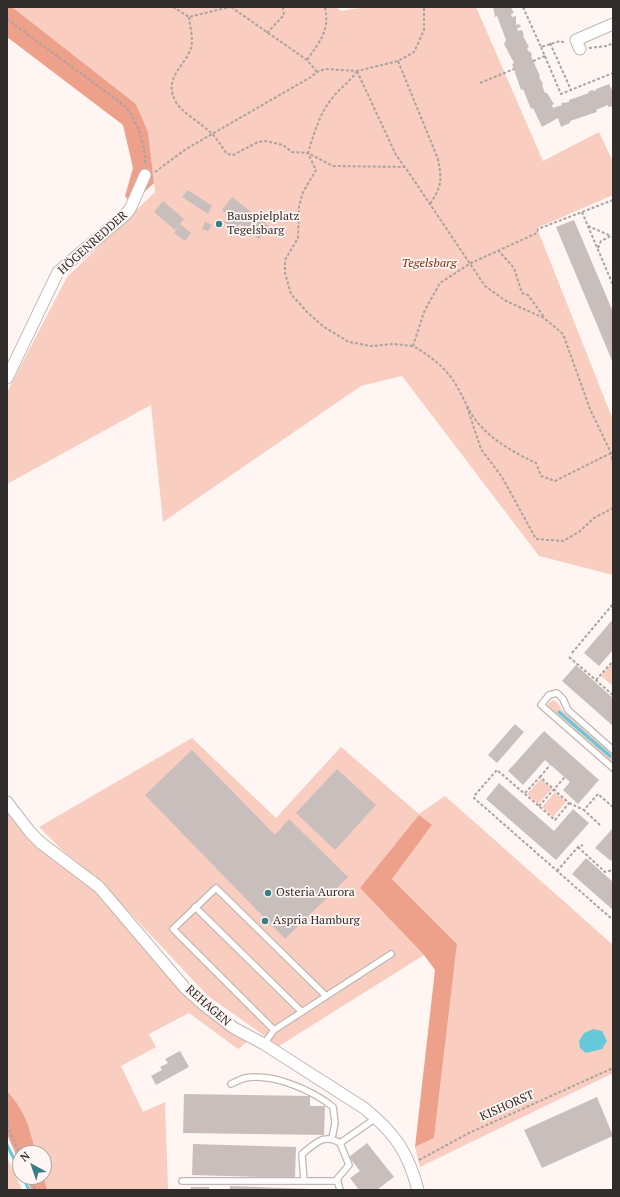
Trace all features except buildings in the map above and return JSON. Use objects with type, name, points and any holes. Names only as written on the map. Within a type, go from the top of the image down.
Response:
[{"type":"street","points":[[580,49],[576,40],[613,24]]},
{"type":"street","name":"HÖGENREDDER","points":[[7,378],[58,272],[125,215],[130,209],[145,175]]},
{"type":"street","name":"REHAGEN","points":[[7,802],[30,832],[41,843],[99,887],[185,988],[204,1005],[234,1028],[264,1044],[364,1108],[389,1130],[411,1164],[418,1190]]},
{"type":"lane","points":[[613,750],[568,710],[563,699],[557,693],[549,695],[541,705],[613,768]]},
{"type":"lane","points":[[274,1030],[173,929],[216,888],[326,996]]},
{"type":"lane","points":[[196,908],[302,1012]]},
{"type":"lane","points":[[264,1044],[274,1030],[391,954]]},
{"type":"lane","points":[[231,1084],[246,1078],[261,1078],[285,1082],[309,1091],[333,1107],[335,1122],[332,1138]]},
{"type":"lane","points":[[340,1144],[376,1118]]},
{"type":"lane","points":[[304,1181],[302,1154],[321,1140],[332,1138],[340,1144],[349,1165],[337,1179],[340,1190]]},
{"type":"lane","points":[[182,1182],[338,1181]]},
{"type":"path","points":[[173,7],[189,17],[230,7],[307,60],[317,72]]},
{"type":"path","points":[[267,33],[284,15],[283,7]]},
{"type":"path","points":[[307,60],[323,38],[328,19],[325,7]]},
{"type":"path","points":[[7,19],[125,106],[133,116],[138,128],[145,162],[145,175],[156,172],[186,149],[311,77],[317,72],[325,69],[358,71],[398,61],[414,52],[424,30],[424,7]]},
{"type":"path","points":[[523,7],[561,94],[613,73]]},
{"type":"path","points":[[189,17],[192,41],[190,52],[179,67],[171,82],[171,92],[176,103],[212,133],[227,154],[233,155],[258,142],[266,141],[279,143],[292,152],[308,153],[333,166],[405,167]]},
{"type":"path","points":[[541,47],[560,41]]},
{"type":"path","points":[[550,43],[571,90]]},
{"type":"path","points":[[533,61],[545,56]]},
{"type":"path","points":[[398,61],[438,159],[440,173],[439,190],[430,204]]},
{"type":"path","points":[[480,83],[514,68]]},
{"type":"path","points":[[358,71],[352,80],[335,94],[326,106],[308,153],[316,170],[303,192],[298,206],[298,238],[285,260],[285,273],[291,294],[307,312],[324,327],[349,342],[371,346],[394,344],[413,346],[430,356],[441,366],[453,381],[478,423],[514,452],[536,463],[541,476],[555,481],[612,453]]},
{"type":"path","points":[[358,71],[396,155],[471,263],[485,286],[506,301],[544,318]]},
{"type":"path","points":[[413,346],[424,312],[440,283],[471,263],[537,233],[538,229],[613,200]]},
{"type":"path","points":[[582,212],[613,285]]},
{"type":"path","points":[[588,226],[612,235]]},
{"type":"path","points":[[598,249],[601,240],[612,235]]},
{"type":"path","points":[[498,250],[514,268],[522,293],[528,295],[544,318],[563,334],[590,409],[612,453],[613,463]]},
{"type":"path","points":[[609,275],[613,277]]},
{"type":"path","points":[[466,404],[481,449],[502,477],[536,539],[563,540],[579,532],[594,518],[613,508]]},
{"type":"path","points":[[572,653],[613,604]]},
{"type":"path","points":[[569,657],[612,694],[613,690]]},
{"type":"path","points":[[596,680],[613,661]]},
{"type":"path","points":[[525,794],[550,765]]},
{"type":"path","points":[[569,803],[555,820],[498,770],[474,798],[613,920]]},
{"type":"path","points":[[540,777],[569,803],[584,810],[600,825]]},
{"type":"path","points":[[539,806],[565,777]]},
{"type":"path","points":[[584,810],[598,794],[613,807]]},
{"type":"path","points":[[557,871],[578,847],[583,845]]},
{"type":"path","points":[[578,847],[605,872],[613,870]]},
{"type":"path","name":"KISHORST","points":[[411,1164],[469,1133],[613,1068]]},
{"type":"path","points":[[7,1115],[8,1127],[16,1145]]},
{"type":"green space","name":"Tegelsbarg","points":[[12,7],[336,7],[341,11],[365,7],[476,7],[543,161],[599,132],[613,162],[613,195],[537,228],[613,420],[613,575],[539,556],[402,376],[361,386],[163,522],[151,405],[7,484],[7,392],[67,277],[155,192],[148,132],[136,104]]},
{"type":"green space","points":[[613,662],[613,686],[601,676]]},
{"type":"green space","points":[[553,700],[557,702],[562,710],[613,754],[613,760],[610,763],[549,709],[548,704]]},
{"type":"green space","points":[[192,738],[276,818],[341,747],[419,814],[445,796],[613,945],[613,1073],[420,1167],[415,1147],[434,1138],[457,944],[392,879],[432,825],[360,888],[424,955],[279,1046],[208,996],[97,878],[63,851],[39,827]]},
{"type":"green space","points":[[541,779],[552,789],[538,804],[527,794]]},
{"type":"green space","points":[[555,792],[566,802],[553,817],[542,807]]},
{"type":"green space","points":[[7,809],[25,833],[52,858],[95,889],[144,946],[248,1041],[238,1049],[189,1013],[149,1034],[156,1047],[121,1066],[143,1112],[165,1102],[168,1188],[170,1190],[31,1189],[46,1189],[45,1185],[52,1185],[52,1145],[34,1145],[23,1113],[7,1091]]},
{"type":"green space","points":[[7,1157],[12,1168],[12,1185],[20,1185],[22,1190],[7,1190]]},
{"type":"shaded area","points":[[7,7],[12,7],[136,104],[148,132],[154,183],[132,204],[125,196],[133,168],[123,125],[7,37]]},
{"type":"shaded area","points":[[419,815],[432,825],[392,879],[457,944],[434,1138],[415,1147],[435,970],[424,955],[360,888]]},
{"type":"shaded area","points":[[7,1091],[23,1113],[34,1145],[12,1146],[7,1134]]},
{"type":"shaded area","points":[[29,1185],[46,1185],[47,1189],[31,1189]]},
{"type":"water","points":[[593,1029],[602,1031],[607,1041],[602,1049],[586,1053],[580,1048],[579,1041],[584,1033]]},
{"type":"waterway","points":[[559,712],[610,756]]},
{"type":"waterway","points":[[7,1145],[12,1155]]},
{"type":"waterway","points":[[27,1185],[29,1190]]},
{"type":"place","name":"Bauspielplatz Tegelsbarg","points":[[219,224]]},
{"type":"place","name":"Osteria Aurora","points":[[268,893]]},
{"type":"place","name":"Aspria Hamburg","points":[[265,921]]}]
